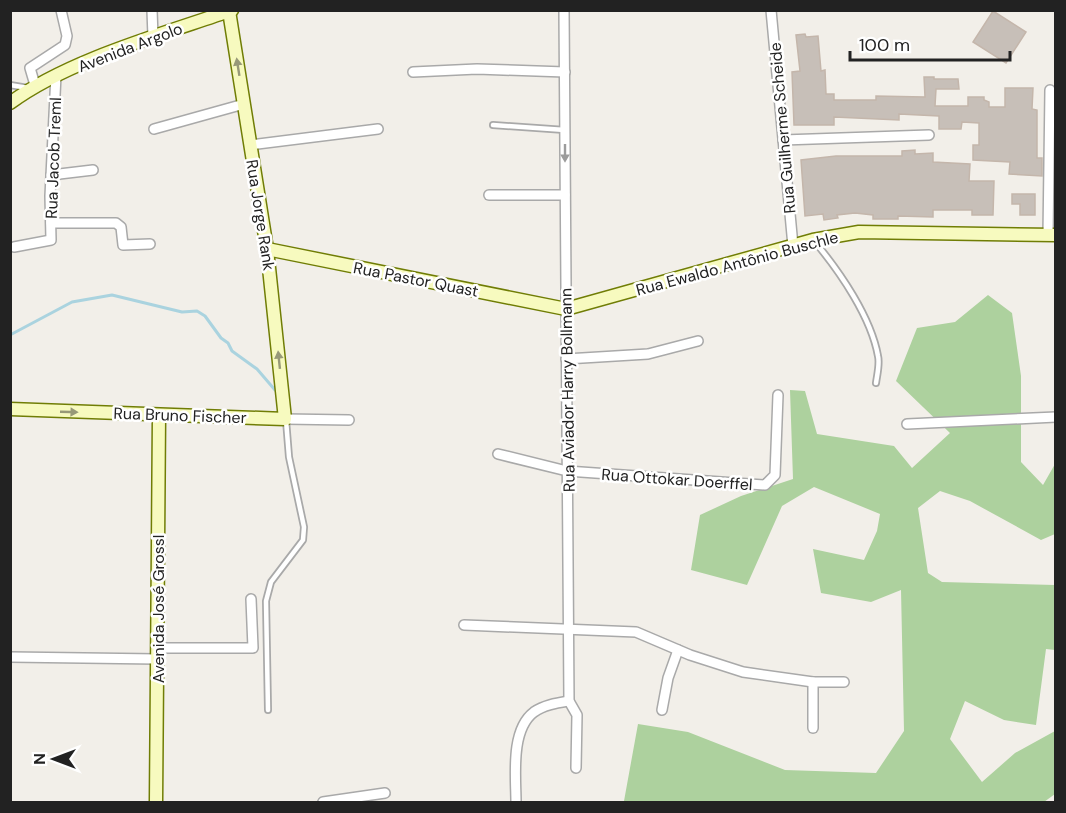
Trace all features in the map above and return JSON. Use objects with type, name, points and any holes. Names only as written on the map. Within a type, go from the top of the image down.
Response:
[{"type":"street","points":[[33,87],[30,68],[65,45],[68,36],[61,10]]},
{"type":"street","points":[[152,10],[153,37]]},
{"type":"street","name":"Rua Aviador Harry Bollmann","points":[[564,10],[570,701],[577,714],[576,768]]},
{"type":"street","name":"Rua Guilherme Scheide","points":[[771,10],[793,246]]},
{"type":"street","name":"Avenida Argolo","points":[[10,103],[56,75],[202,15],[230,11]]},
{"type":"street","name":"Rua Jorge Rank","points":[[230,11],[267,249],[285,419]]},
{"type":"street","points":[[413,72],[477,69],[565,72]]},
{"type":"street","name":"Rua Jacob Treml","points":[[14,247],[51,240],[51,175],[56,75]]},
{"type":"street","points":[[1050,90],[1052,235]]},
{"type":"street","points":[[154,129],[244,104]]},
{"type":"street","points":[[250,145],[378,129]]},
{"type":"street","points":[[783,140],[929,135]]},
{"type":"street","points":[[51,175],[93,170]]},
{"type":"street","points":[[489,195],[565,195]]},
{"type":"street","points":[[51,223],[116,223],[122,230],[123,245],[150,244]]},
{"type":"street","name":"Rua Ewaldo Antônio Buschle","points":[[566,309],[813,240],[878,231],[1052,235]]},
{"type":"street","name":"Rua Pastor Quast","points":[[267,249],[566,309]]},
{"type":"street","points":[[566,359],[648,354],[698,341]]},
{"type":"street","name":"Rua Ottokar Doerffel","points":[[498,454],[567,471],[765,485],[775,475],[778,395]]},
{"type":"street","name":"Rua Bruno Fischer","points":[[10,409],[349,420]]},
{"type":"street","name":"Avenida José Grossl","points":[[156,802],[159,415]]},
{"type":"street","points":[[907,424],[1056,417]]},
{"type":"street","points":[[10,657],[157,654],[253,648],[251,599]]},
{"type":"street","points":[[464,625],[636,632],[678,650],[743,672],[813,682],[844,682]]},
{"type":"street","points":[[662,710],[668,678],[678,650]]},
{"type":"street","points":[[813,682],[813,728]]},
{"type":"street","points":[[516,802],[518,750],[525,724],[529,717],[543,707],[570,701]]},
{"type":"street","points":[[323,802],[356,800],[386,793]]},
{"type":"lane","points":[[10,85],[33,87]]},
{"type":"lane","points":[[493,125],[565,130]]},
{"type":"lane","points":[[813,240],[854,297],[874,341],[879,358],[876,383]]},
{"type":"lane","points":[[268,710],[266,601],[271,582],[303,540],[303,527],[289,457],[285,419]]},
{"type":"lane","points":[[253,648],[267,647]]},
{"type":"green space","points":[[988,295],[1012,313],[1021,376],[1021,462],[1043,485],[1055,464],[1055,534],[1041,540],[970,501],[940,491],[918,508],[928,573],[942,582],[1055,585],[1055,650],[1046,649],[1036,725],[1004,720],[965,701],[950,739],[982,782],[1015,753],[1055,731],[1055,794],[1044,802],[617,802],[624,801],[638,724],[688,732],[785,770],[876,773],[904,731],[901,590],[871,602],[821,593],[813,549],[864,560],[877,531],[880,514],[814,487],[782,506],[747,585],[691,570],[700,515],[741,496],[793,479],[790,390],[805,391],[817,434],[894,446],[912,468],[950,433],[896,381],[917,328],[955,322]]},
{"type":"building","points":[[993,11],[1026,32],[1006,63],[973,42]]},
{"type":"building","points":[[805,34],[806,37],[818,36],[821,71],[825,70],[826,94],[834,94],[834,100],[876,100],[876,96],[925,97],[924,77],[958,79],[959,89],[936,89],[935,106],[968,106],[968,97],[984,97],[984,100],[989,102],[989,107],[1005,107],[1005,88],[1033,88],[1032,109],[1037,110],[1037,158],[1042,158],[1042,176],[1009,174],[1010,162],[973,160],[973,145],[979,145],[979,123],[962,122],[961,129],[939,129],[939,116],[899,114],[899,120],[834,117],[834,125],[794,125],[792,72],[800,71],[796,35]]},
{"type":"building","points":[[915,150],[915,154],[933,153],[933,162],[970,164],[969,181],[994,181],[993,215],[972,215],[972,210],[933,210],[933,217],[898,216],[898,219],[873,219],[873,215],[855,213],[837,215],[838,218],[824,220],[823,214],[805,216],[801,160],[836,156],[902,156],[902,151]]},
{"type":"building","points":[[1012,194],[1035,194],[1035,215],[1020,215],[1020,204],[1012,204]]},
{"type":"waterway","points":[[10,335],[72,302],[112,295],[182,312],[197,311],[205,316],[232,351],[257,369],[275,390]]}]
